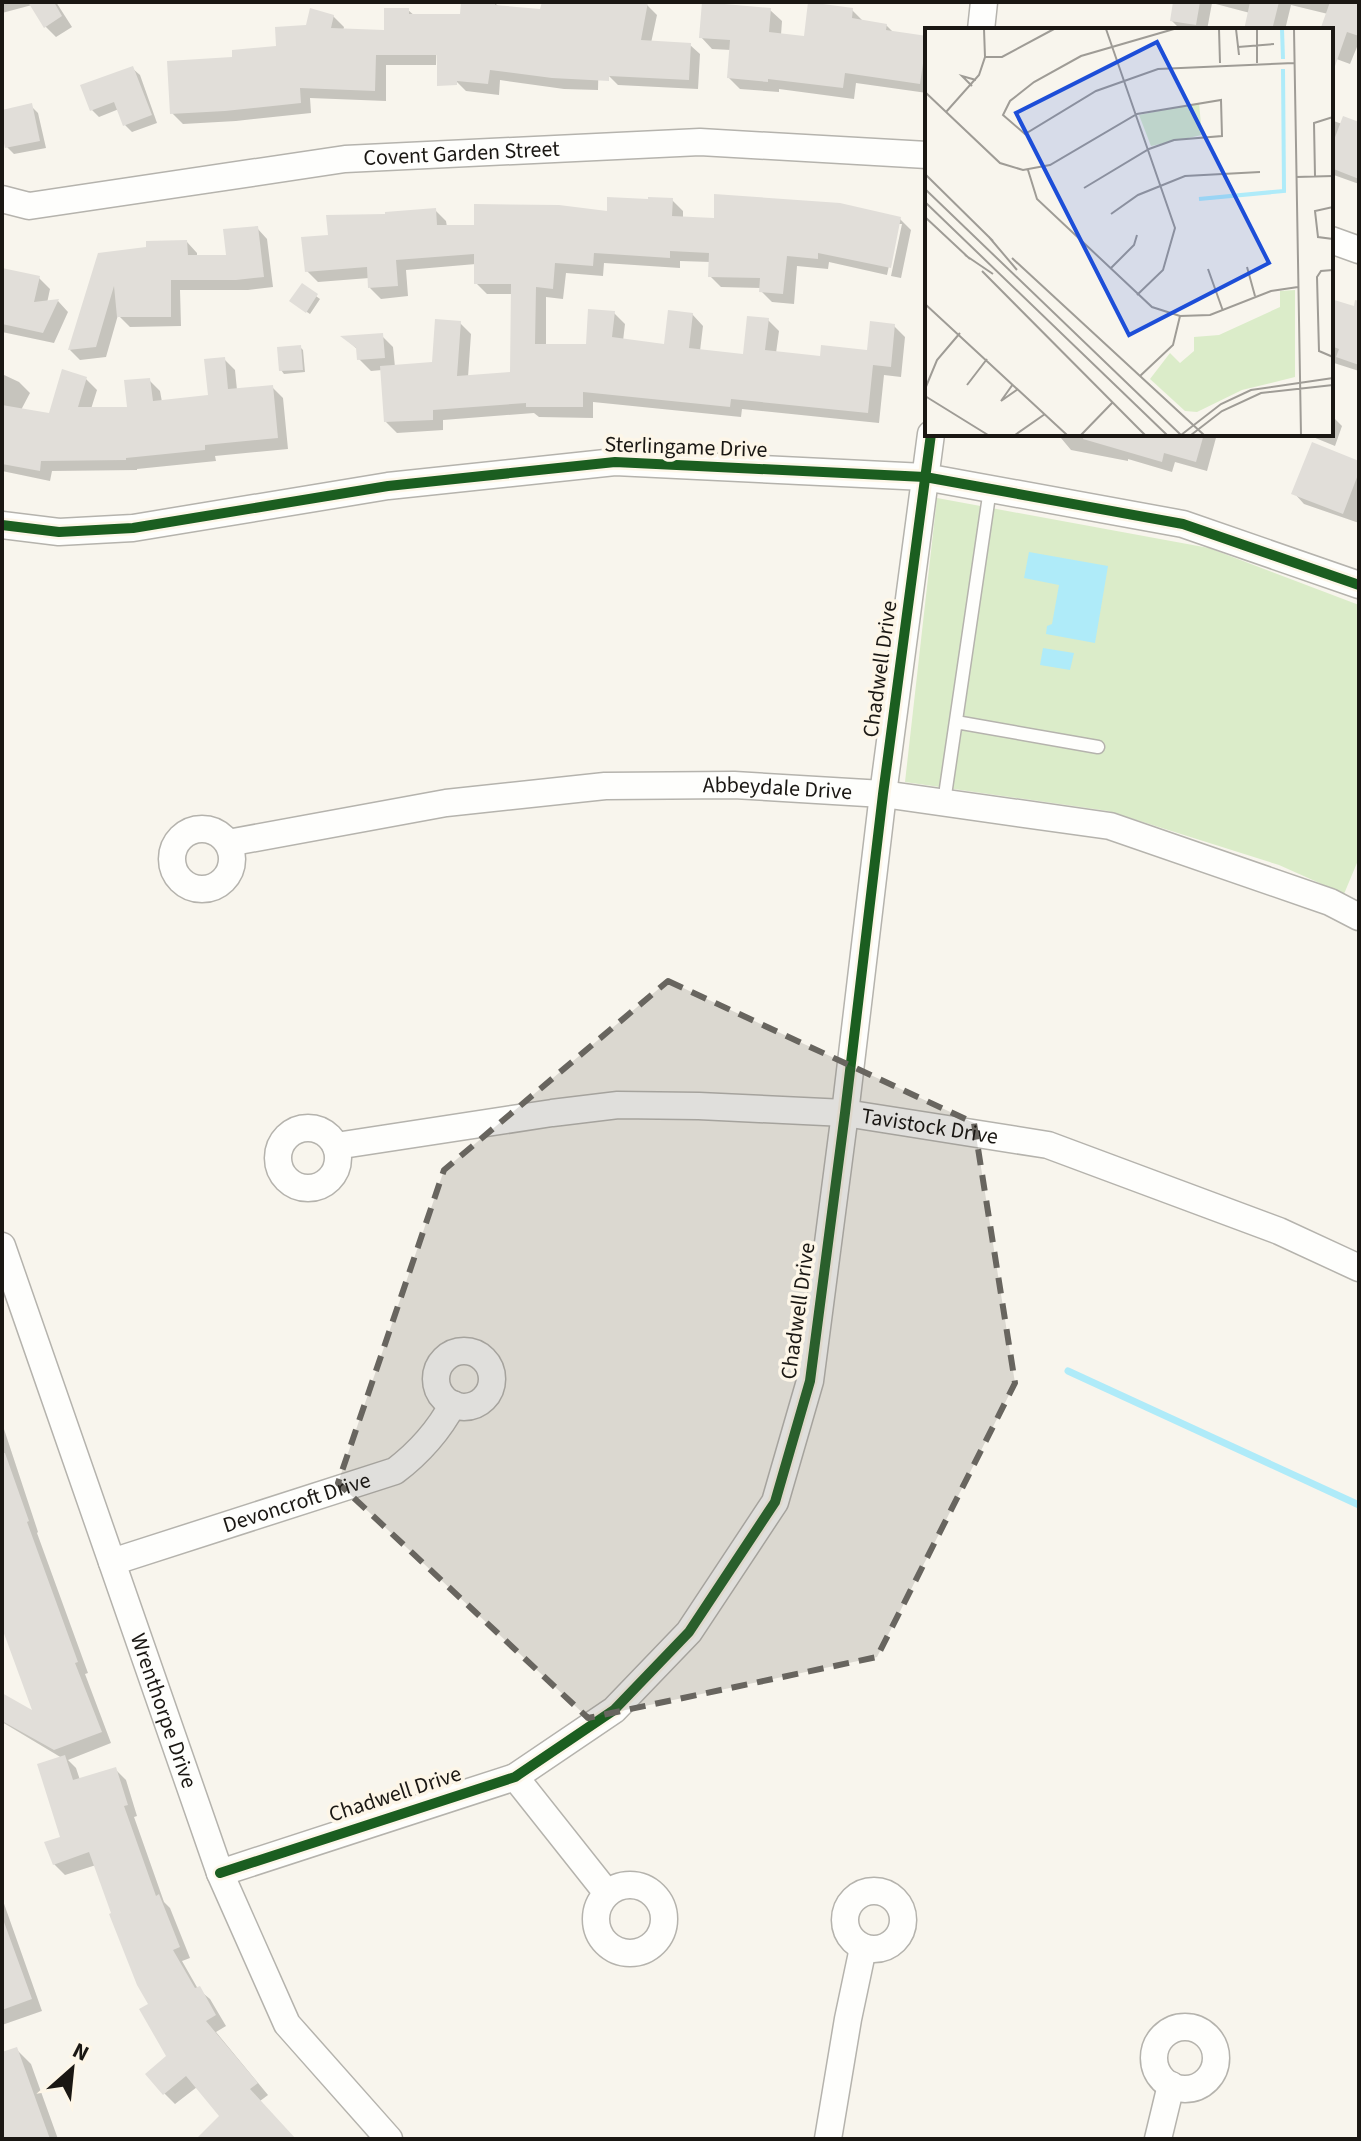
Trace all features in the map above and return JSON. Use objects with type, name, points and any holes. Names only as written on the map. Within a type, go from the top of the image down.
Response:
[{"type":"street","points":[[981,28],[984,2]]},
{"type":"street","name":"Covent Garden Street","points":[[2,199],[29,206],[345,159],[700,142],[925,155]]},
{"type":"street","points":[[1333,241],[1359,250]]},
{"type":"street","name":"Chadwell Drive","points":[[220,1873],[515,1777],[614,1710],[689,1632],[775,1502],[810,1381],[931,436]]},
{"type":"street","name":"Sterlingame Drive","points":[[2,525],[59,532],[133,528],[388,486],[615,462],[925,477],[1183,524],[1359,585]]},
{"type":"street","name":"Abbeydale Drive","points":[[228,843],[446,803],[605,786],[734,785],[883,794],[1110,826],[1330,902],[1359,917]]},
{"type":"street","name":"Tavistock Drive","points":[[336,1146],[618,1105],[845,1113],[1048,1145],[1279,1231],[1359,1268]]},
{"type":"street","name":"Wrenthorpe Drive","points":[[2,1246],[220,1873],[287,2024],[389,2139]]},
{"type":"street","name":"Devoncroft Drive","points":[[112,1562],[395,1471],[419,1453],[441,1426],[453,1404]]},
{"type":"street","points":[[515,1777],[607,1893]]},
{"type":"street","points":[[828,2139],[863,1948]]},
{"type":"street","points":[[1158,2139],[1171,2085]]},
{"type":"lane","points":[[944,802],[990,489]]},
{"type":"lane","points":[[956,722],[1098,747]]},
{"type":"highlighted area","points":[[668,981],[974,1123],[1015,1383],[877,1657],[588,1718],[338,1483],[444,1170]]},
{"type":"green space","points":[[937,498],[1209,548],[1359,605],[1359,858],[1344,894],[1279,865],[1108,811],[905,782]]},
{"type":"water","points":[[1029,552],[1108,566],[1095,643],[1046,634],[1047,626],[1052,624],[1059,585],[1024,578]]},
{"type":"water","points":[[1043,648],[1074,653],[1070,670],[1040,665]]},
{"type":"building","points":[[28,2],[54,2],[62,16],[44,28]]},
{"type":"building","points":[[461,2],[495,2],[495,5],[540,9],[542,2],[648,2],[641,40],[691,43],[689,80],[609,76],[609,81],[490,70],[488,84],[457,81],[457,85],[437,86],[437,55],[376,55],[375,91],[300,88],[301,103],[170,114],[167,61],[232,57],[232,50],[276,46],[275,27],[306,25],[310,8],[334,15],[331,28],[384,30],[384,8],[409,8],[409,14],[460,14]]},
{"type":"building","points":[[702,2],[771,8],[769,32],[804,36],[808,2],[853,8],[852,18],[887,24],[886,30],[925,36],[925,50],[920,84],[845,73],[843,88],[768,79],[768,82],[727,78],[730,40],[699,38]]},
{"type":"building","points":[[1173,2],[1200,2],[1196,25],[1170,21]]},
{"type":"building","points":[[1250,2],[1279,2],[1272,28],[1244,28]]},
{"type":"building","points":[[1330,2],[1359,2],[1359,36],[1347,32],[1334,69],[1333,28],[1321,28]]},
{"type":"building","points":[[133,66],[152,115],[123,126],[114,102],[90,111],[80,85]]},
{"type":"building","points":[[32,103],[40,141],[5,148],[2,110]]},
{"type":"building","points":[[1343,116],[1359,122],[1359,179],[1333,169],[1333,143]]},
{"type":"building","points":[[714,194],[840,203],[901,217],[891,268],[818,253],[818,259],[787,256],[783,294],[759,292],[760,278],[708,277],[709,253],[670,251],[670,258],[594,253],[593,266],[555,263],[553,289],[536,287],[535,344],[586,344],[588,309],[615,311],[612,337],[664,344],[668,310],[693,313],[689,348],[743,354],[747,316],[769,318],[765,350],[820,356],[821,345],[867,350],[870,321],[895,324],[891,367],[873,365],[868,413],[731,399],[730,407],[583,392],[583,407],[526,407],[526,403],[433,410],[433,420],[384,422],[380,366],[432,362],[435,319],[461,321],[457,376],[510,372],[511,284],[474,284],[474,254],[396,260],[398,286],[368,288],[367,267],[305,272],[301,237],[328,235],[326,215],[385,214],[436,208],[437,225],[474,225],[474,204],[559,205],[607,211],[607,197],[648,197],[673,198],[672,216],[714,218]]},
{"type":"building","points":[[258,226],[264,277],[171,280],[171,317],[117,317],[114,286],[96,347],[68,350],[98,253],[146,247],[146,241],[187,240],[188,255],[226,255],[223,229]]},
{"type":"building","points":[[2,268],[40,276],[34,302],[59,299],[43,333],[2,324]]},
{"type":"building","points":[[302,283],[318,294],[306,313],[289,301]]},
{"type":"building","points":[[1333,300],[1354,306],[1355,300],[1359,301],[1359,365],[1336,357],[1339,349],[1333,347]]},
{"type":"building","points":[[383,333],[385,358],[357,360],[356,348],[340,336]]},
{"type":"building","points":[[301,345],[303,370],[279,371],[277,347]]},
{"type":"building","points":[[225,357],[228,389],[273,385],[278,438],[205,445],[205,450],[126,460],[41,461],[40,471],[2,464],[2,405],[49,413],[62,369],[87,377],[78,407],[127,407],[124,380],[150,378],[153,401],[208,395],[204,359]]},
{"type":"building","points":[[1084,436],[1203,436],[1196,462],[1164,453],[1162,462],[1083,439]]},
{"type":"building","points":[[1312,442],[1359,461],[1359,472],[1343,514],[1291,494]]},
{"type":"building","points":[[2,1453],[5,1453],[78,1662],[75,1663],[102,1732],[54,1750],[2,1721],[2,1693],[32,1710],[2,1628]]},
{"type":"building","points":[[65,1755],[73,1780],[116,1767],[128,1805],[124,1806],[156,1896],[159,1894],[180,1947],[173,1950],[195,1988],[200,1986],[216,2015],[206,2021],[258,2083],[250,2089],[296,2139],[196,2139],[219,2116],[186,2076],[163,2095],[145,2074],[166,2056],[139,2009],[148,2004],[137,1985],[109,1914],[89,1852],[53,1865],[44,1842],[60,1837],[37,1764]]},
{"type":"building","points":[[2,1922],[32,1999],[2,2010]]},
{"type":"building","points":[[17,2047],[50,2139],[2,2139],[2,2052]]},
{"type":"waterway","points":[[1068,1371],[1359,1505]]},
{"type":"cycle path","points":[[220,1873],[515,1777],[614,1710],[689,1632],[775,1502],[810,1381],[931,436]]},
{"type":"cycle path","points":[[2,525],[59,532],[133,528],[388,486],[615,462],[925,477],[1183,524],[1359,585]]}]
